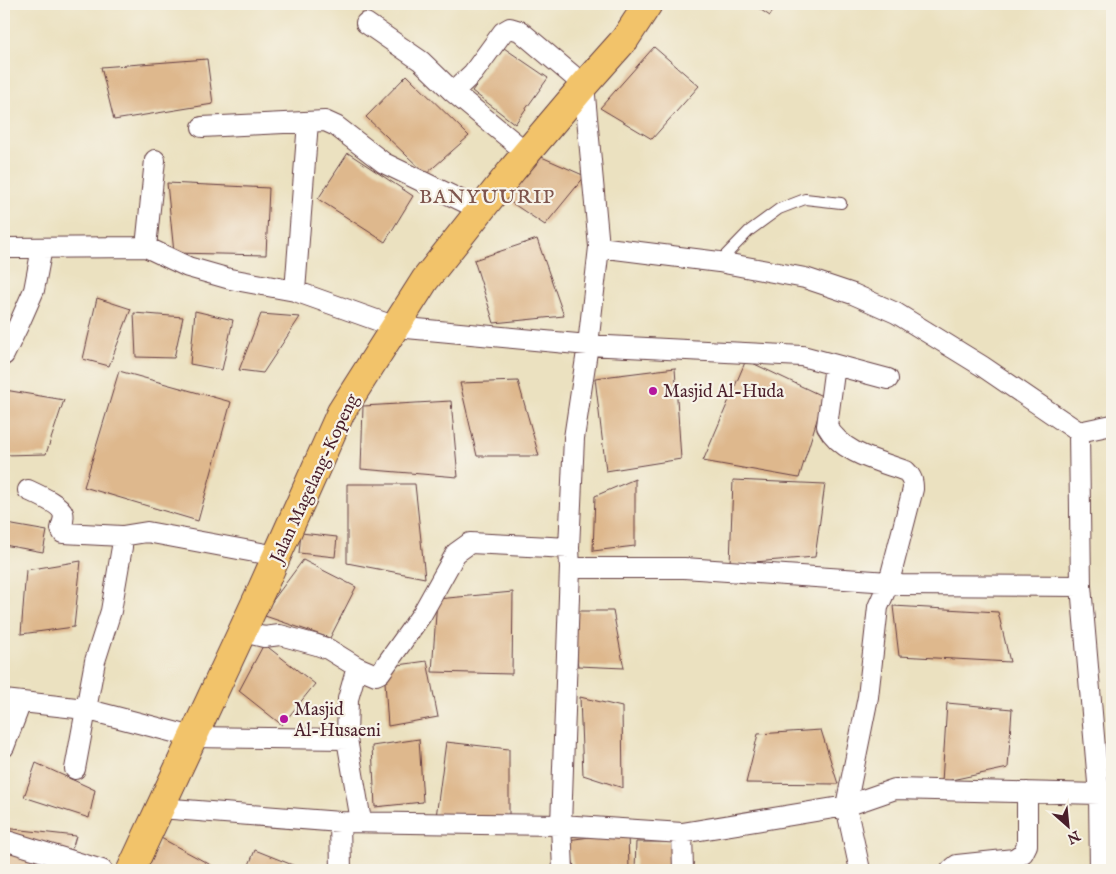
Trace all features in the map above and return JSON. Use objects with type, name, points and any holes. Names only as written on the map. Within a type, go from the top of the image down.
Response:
[{"type":"main road","name":"Jalan Magelang-Kopeng","points":[[131,870],[243,632],[341,412],[425,280],[527,153],[625,39],[648,4]]},
{"type":"street","points":[[366,23],[420,61],[453,92],[527,153]]},
{"type":"street","points":[[453,92],[473,74],[503,32],[510,28],[520,30],[584,85],[599,248],[588,345],[574,438],[561,825],[563,870]]},
{"type":"street","points":[[202,127],[325,121],[336,126],[384,163],[481,210]]},
{"type":"street","points":[[295,291],[308,122]]},
{"type":"street","points":[[146,247],[155,160]]},
{"type":"street","points":[[4,248],[146,247],[188,267],[230,279],[295,291],[396,327],[588,345],[802,356],[888,379]]},
{"type":"street","points":[[4,355],[34,290],[42,248]]},
{"type":"street","points":[[599,248],[719,262],[805,278],[853,294],[896,313],[982,366],[1079,432],[1112,425]]},
{"type":"street","points":[[835,365],[827,426],[829,429],[836,439],[847,448],[906,471],[913,481],[913,489],[889,582],[878,607],[868,697],[846,806],[860,870]]},
{"type":"street","points":[[1079,432],[1081,586],[1106,794],[1100,870]]},
{"type":"street","points":[[28,490],[58,506],[62,511],[64,516],[60,529],[63,534],[122,536],[147,532],[277,556]]},
{"type":"street","points":[[75,769],[95,661],[110,612],[122,547],[122,536]]},
{"type":"street","points":[[243,632],[264,637],[280,635],[317,645],[376,675],[380,673],[422,614],[456,553],[470,543],[569,548]]},
{"type":"street","points":[[570,568],[684,568],[889,582],[900,585],[1081,586]]},
{"type":"street","points":[[357,667],[348,699],[347,739],[361,821]]},
{"type":"street","points":[[4,747],[12,701],[85,709],[193,737],[347,739]]},
{"type":"street","points":[[160,808],[340,822],[561,825],[682,833],[846,806],[895,789],[1106,794]]},
{"type":"street","points":[[951,870],[957,865],[1014,859],[1024,854],[1027,845],[1028,792]]},
{"type":"street","points":[[340,822],[341,870]]},
{"type":"street","points":[[682,833],[683,870]]},
{"type":"street","points":[[4,840],[102,870]]},
{"type":"lane","points":[[719,262],[749,231],[779,209],[805,199],[840,203]]},
{"type":"building","points":[[752,4],[776,4],[770,16]]},
{"type":"building","points":[[654,47],[699,86],[652,139],[600,108]]},
{"type":"building","points":[[504,48],[548,78],[515,124],[472,91]]},
{"type":"building","points":[[207,59],[213,104],[114,120],[101,67]]},
{"type":"building","points":[[407,75],[469,136],[426,174],[366,117]]},
{"type":"building","points":[[348,153],[413,196],[385,242],[318,199]]},
{"type":"building","points":[[537,155],[585,176],[545,225],[506,199]]},
{"type":"building","points":[[167,183],[269,188],[266,255],[174,253]]},
{"type":"building","points":[[537,239],[564,316],[494,323],[474,260]]},
{"type":"building","points":[[97,298],[131,309],[109,366],[83,359]]},
{"type":"building","points":[[195,311],[233,320],[222,370],[190,364]]},
{"type":"building","points":[[134,313],[183,317],[174,358],[136,357]]},
{"type":"building","points":[[261,314],[300,317],[263,373],[239,370]]},
{"type":"building","points":[[746,360],[824,397],[799,478],[703,461]]},
{"type":"building","points":[[675,368],[681,459],[606,471],[595,378]]},
{"type":"building","points":[[119,371],[231,402],[198,521],[84,487]]},
{"type":"building","points":[[518,381],[539,456],[477,456],[460,383]]},
{"type":"building","points":[[5,390],[64,400],[46,454],[4,455]]},
{"type":"building","points":[[451,401],[458,477],[361,469],[363,406]]},
{"type":"building","points":[[635,479],[635,546],[593,551],[595,496]]},
{"type":"building","points":[[733,480],[825,484],[815,557],[730,564]]},
{"type":"building","points":[[347,484],[415,484],[425,578],[347,563]]},
{"type":"building","points":[[7,524],[47,531],[43,552],[4,545]]},
{"type":"building","points":[[301,533],[337,537],[335,557],[299,553]]},
{"type":"building","points":[[303,560],[356,587],[330,638],[262,615]]},
{"type":"building","points":[[81,561],[74,627],[21,634],[26,570]]},
{"type":"building","points":[[513,592],[512,674],[432,672],[437,599]]},
{"type":"building","points":[[893,606],[998,612],[1010,662],[899,656]]},
{"type":"building","points":[[570,611],[613,611],[624,668],[578,666]]},
{"type":"building","points":[[264,644],[315,684],[282,725],[239,691]]},
{"type":"building","points":[[427,661],[438,717],[388,726],[384,667]]},
{"type":"building","points":[[580,697],[622,707],[623,788],[583,775]]},
{"type":"building","points":[[947,703],[1012,709],[1008,768],[942,782]]},
{"type":"building","points":[[821,730],[838,784],[746,783],[758,734]]},
{"type":"building","points":[[419,739],[423,802],[375,807],[372,746]]},
{"type":"building","points":[[446,742],[509,749],[509,820],[436,817]]},
{"type":"building","points":[[36,763],[95,790],[89,818],[24,797]]},
{"type":"building","points":[[4,828],[76,836],[66,870],[4,870]]},
{"type":"building","points":[[628,832],[629,870],[575,870],[567,840]]},
{"type":"building","points":[[161,838],[220,870],[147,870]]},
{"type":"building","points":[[636,842],[676,842],[675,869],[635,869]]},
{"type":"building","points":[[255,850],[305,870],[247,870]]},
{"type":"place","name":"Masjid Al-Huda","points":[[653,391]]},
{"type":"place","name":"Masjid Al-Husaeni","points":[[284,719]]},
{"type":"district","name":"BANYUURIP","points":[[487,196]]}]
